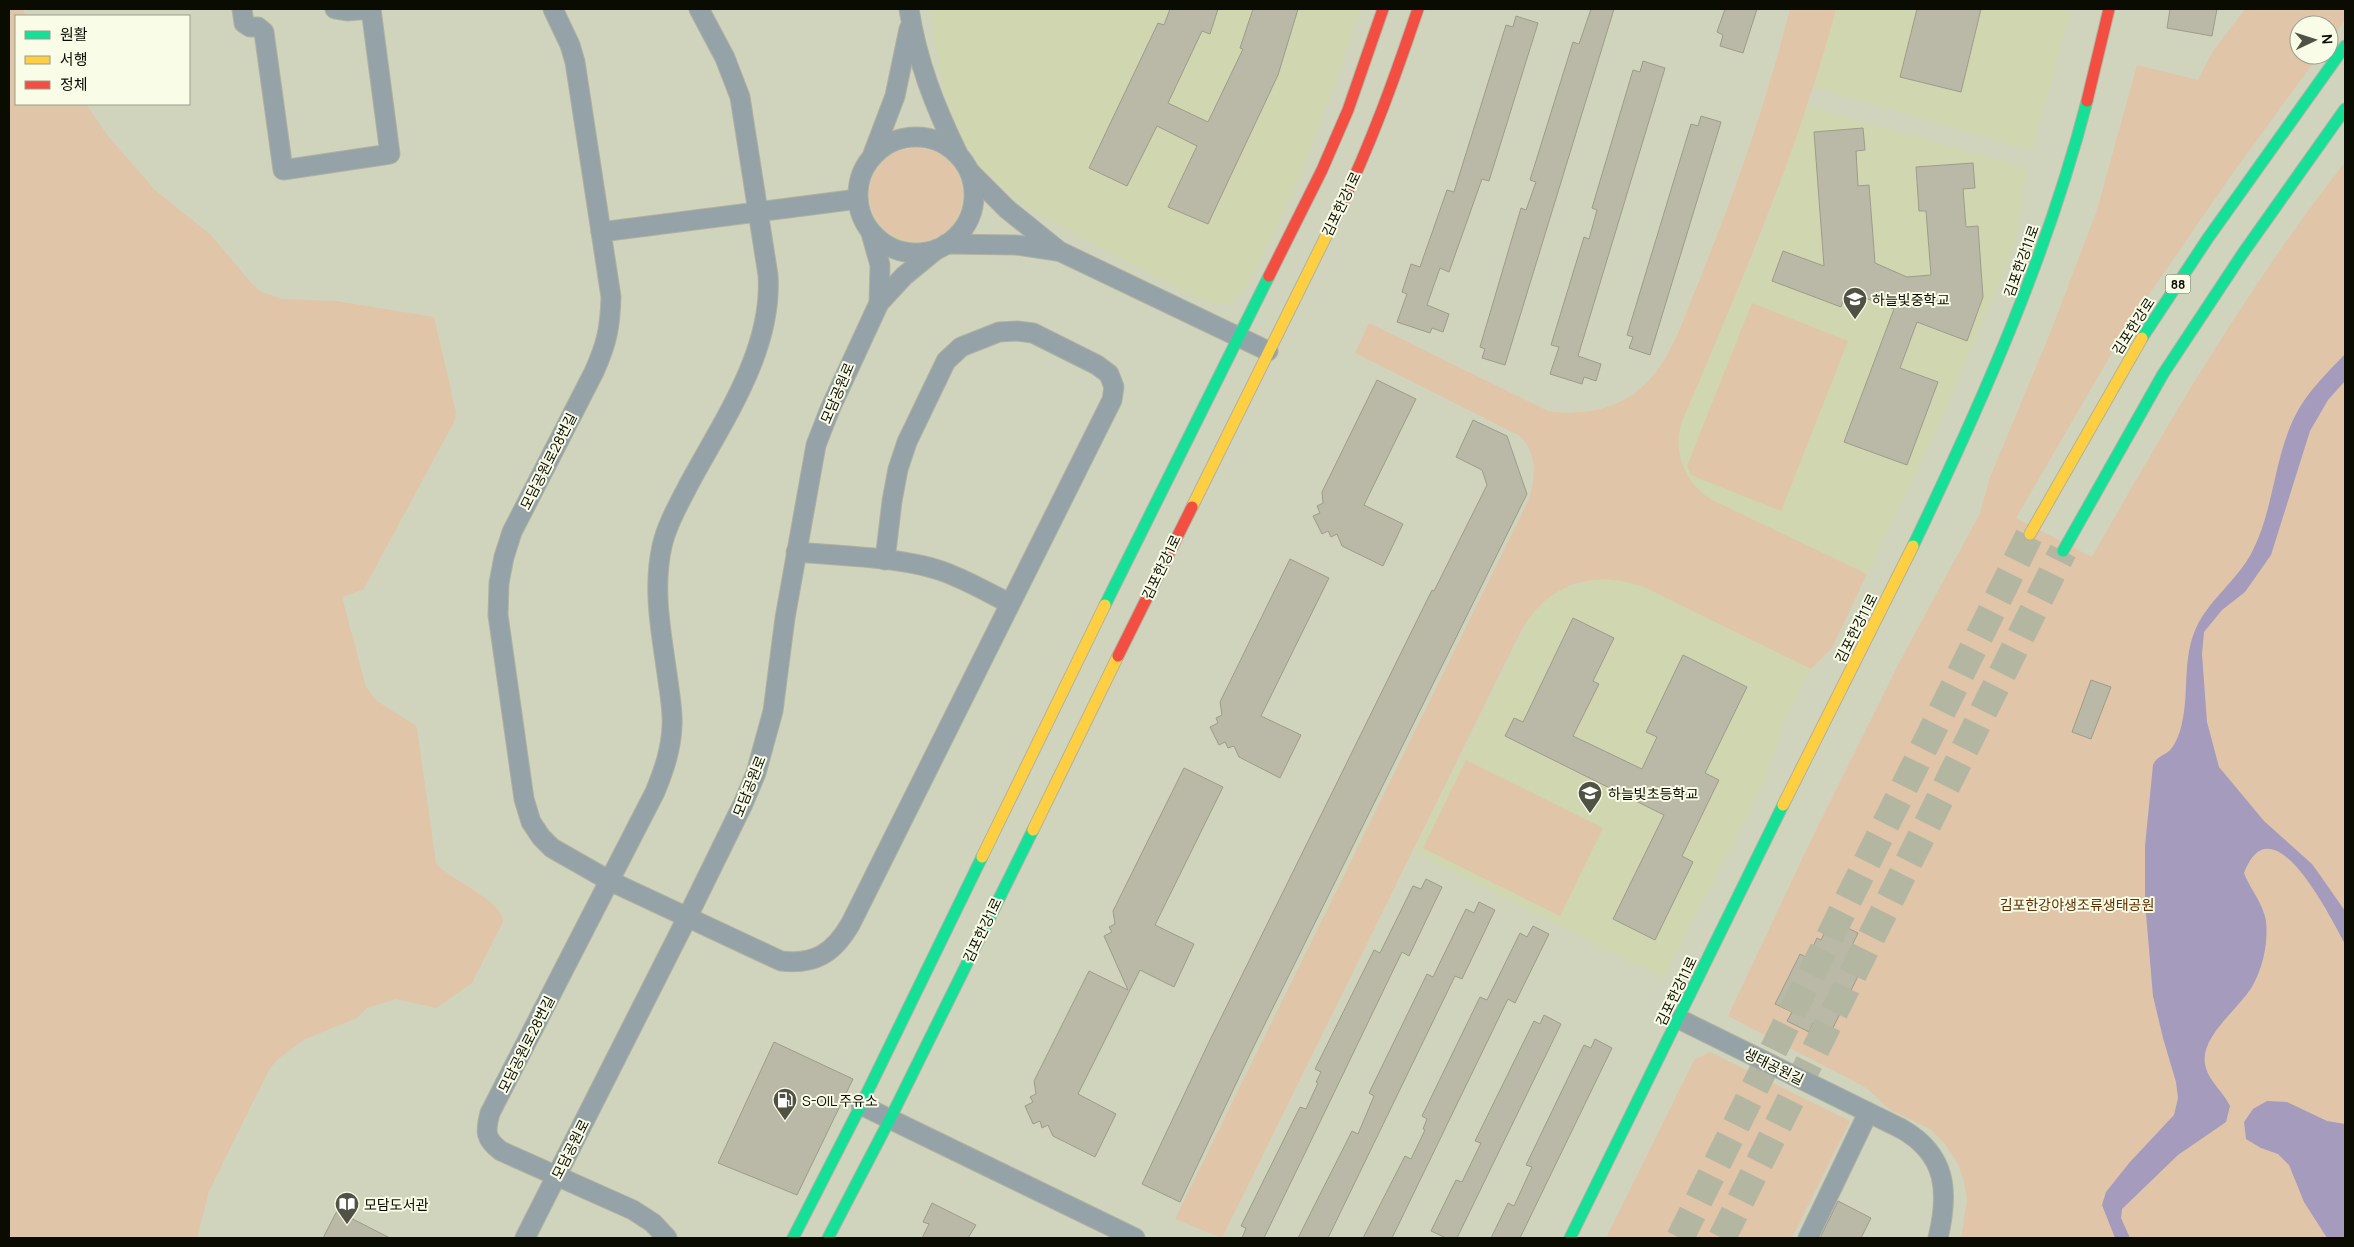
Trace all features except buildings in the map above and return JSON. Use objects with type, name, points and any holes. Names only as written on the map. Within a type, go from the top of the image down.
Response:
[{"type":"main road","points":[[793,1238],[861,1105],[1322,170],[1348,110],[1383,9]]},
{"type":"main road","name":"김포한강1로","points":[[828,1238],[890,1119],[1354,177],[1388,96],[1418,9]]},
{"type":"main road","name":"김포한강11로","points":[[1570,1238],[1684,1021],[1774,821],[1882,610],[1990,382],[2024,298],[2058,200],[2093,83],[2109,9]]},
{"type":"main road","name":"김포한강11로","points":[[1580,1238],[1684,1021],[1980,421],[2029,306],[2057,230],[2086,140],[2102,82],[2118,9]]},
{"type":"main road","name":"김포한강로","points":[[2030,534],[2130,356],[2208,238],[2345,46]]},
{"type":"main road","points":[[2063,551],[2164,374],[2243,253],[2345,109]]},
{"type":"street","points":[[242,9],[244,23],[250,27],[258,26],[264,32],[283,170],[390,154],[371,9],[347,11],[335,9]]},
{"type":"street","name":"모담공원로28번길","points":[[553,9],[570,44],[575,62],[611,297],[610,323],[606,346],[512,532],[504,557],[499,583],[498,615],[524,799],[531,822],[541,837],[552,848],[610,881],[781,961],[798,963],[814,959],[828,952],[841,940],[1112,400],[1114,387],[1109,374],[1097,365],[1033,333],[1017,331],[999,332],[961,347],[946,361],[907,442],[898,469],[892,501],[885,560]]},
{"type":"street","name":"모담공원로28번길","points":[[668,1238],[654,1223],[633,1210],[501,1150],[490,1143],[486,1128],[490,1113],[610,881],[655,792],[665,768],[672,724],[658,599],[657,574],[662,544],[671,518],[746,376],[759,346],[766,321],[769,298],[768,282],[740,97],[725,58],[699,9]]},
{"type":"street","points":[[879,303],[880,265],[870,231],[861,215],[858,183],[864,168],[873,154],[895,96],[910,14]]},
{"type":"street","points":[[879,303],[904,276],[942,246],[953,240],[965,226],[973,208],[974,190],[969,172],[932,98],[923,73],[910,14]]},
{"type":"street","points":[[873,154],[888,143],[907,137],[926,137],[944,143],[959,155]]},
{"type":"street","points":[[969,172],[1007,209],[1059,251],[1268,351]]},
{"type":"street","points":[[601,232],[858,199]]},
{"type":"street","points":[[870,231],[884,244],[901,251],[919,253],[942,246],[1016,244],[1059,251]]},
{"type":"street","name":"모담공원로","points":[[525,1238],[743,804],[764,748],[774,703],[796,552],[816,445],[848,368],[879,303]]},
{"type":"street","points":[[796,552],[885,560],[948,573],[1009,603]]},
{"type":"street","name":"생태공원길","points":[[1684,1021],[1914,1136],[1937,1165],[1944,1192],[1944,1207],[1938,1238]]},
{"type":"street","points":[[861,1105],[1135,1238]]},
{"type":"street","points":[[1808,1238],[1868,1113]]},
{"type":"shaded area","points":[[930,9],[1360,9],[1335,84],[1299,178],[1281,217],[1247,284],[1237,298],[1226,304],[1214,304],[1197,299],[1032,211],[1005,190],[982,168],[964,142],[943,90]]},
{"type":"shaded area","points":[[1836,9],[2071,9],[2032,151],[1813,87]]},
{"type":"shaded area","name":"하늘빛중학교","points":[[1807,106],[2027,168],[2015,246],[1921,465],[1867,574],[1710,499],[1699,491],[1685,471],[1677,445],[1681,424],[1762,233]]},
{"type":"shaded area","points":[[2345,354],[2345,381],[2328,400],[2310,431],[2271,555],[2245,592],[2222,610],[2204,632],[2202,654],[2207,722],[2219,767],[2264,821],[2312,864],[2322,878],[2345,911],[2345,944],[2327,911],[2300,871],[2285,856],[2270,849],[2256,853],[2244,873],[2262,908],[2266,921],[2266,944],[2263,959],[2249,991],[2216,1031],[2205,1053],[2205,1064],[2209,1076],[2230,1106],[2226,1122],[2178,1155],[2122,1209],[2121,1218],[2130,1238],[2115,1238],[2102,1205],[2106,1192],[2130,1162],[2174,1115],[2178,1098],[2176,1082],[2153,996],[2145,902],[2145,846],[2153,765],[2158,758],[2171,749],[2178,736],[2185,707],[2188,657],[2194,633],[2206,611],[2239,572],[2253,550],[2260,534],[2288,432],[2295,416],[2311,391]]},
{"type":"shaded area","name":"하늘빛초등학교","points":[[1618,580],[1644,587],[1811,669],[1783,723],[1767,775],[1664,979],[1414,852],[1531,614],[1554,592],[1588,581]]},
{"type":"shaded area","points":[[2267,1101],[2287,1102],[2327,1121],[2345,1124],[2345,1238],[2327,1238],[2304,1202],[2289,1165],[2278,1154],[2261,1148],[2246,1139],[2244,1122],[2253,1109]]},
{"type":"green space","points":[[9,9],[23,9],[26,15],[15,15],[15,105],[87,105],[108,136],[155,190],[211,235],[253,285],[262,292],[282,299],[336,301],[434,317],[456,412],[455,420],[364,589],[342,597],[366,687],[377,701],[415,725],[417,729],[436,863],[494,905],[501,914],[503,922],[472,983],[436,1008],[396,999],[367,1008],[357,1018],[303,1040],[277,1060],[269,1070],[209,1191],[197,1238],[9,1238]]},
{"type":"green space","points":[[1790,9],[1836,9],[1821,62],[1786,167],[1746,270],[1681,424],[1679,446],[1683,466],[1688,475],[1701,492],[1710,499],[1867,574],[1832,648],[1811,669],[1644,587],[1625,582],[1589,581],[1573,585],[1558,592],[1544,602],[1521,631],[1222,1238],[1175,1219],[1528,501],[1533,484],[1533,459],[1526,443],[1520,436],[1355,353],[1369,323],[1548,411],[1572,413],[1597,410],[1621,402],[1631,396],[1651,378],[1660,366],[1681,327],[1724,218],[1748,149],[1771,79]]},
{"type":"green space","name":"김포한강야생조류생태공원","points":[[2245,9],[2345,9],[2345,20],[2339,28],[2339,15],[2289,15],[2289,65],[2312,65],[2235,170],[2130,322],[2016,518],[2092,557],[2150,455],[2211,355],[2275,257],[2345,162],[2345,1238],[1961,1238],[1967,1200],[1964,1181],[1958,1164],[1945,1144],[1930,1129],[1889,1109],[1865,1087],[1728,1016],[1813,836],[1899,663],[1980,513],[1990,477],[2051,331],[2097,210],[2137,65],[2198,80],[2213,51]]},
{"type":"green space","points":[[916,148],[934,152],[949,162],[959,177],[963,195],[959,213],[949,228],[934,238],[916,242],[898,238],[883,228],[873,213],[869,195],[873,177],[883,162],[898,152]]},
{"type":"green space","points":[[1752,303],[1848,341],[1781,511],[1691,475],[1687,466]]},
{"type":"green space","points":[[1466,760],[1603,828],[1560,916],[1423,848]]},
{"type":"green space","points":[[1710,1052],[1850,1121],[1792,1238],[1606,1238],[1694,1060]]},
{"type":"tunnel","points":[[1680,1238],[2030,534]]},
{"type":"tunnel","points":[[1722,1238],[2063,551]]},
{"type":"traffic: fast","points":[[2142,338],[2208,238],[2345,46]]},
{"type":"traffic: fast","points":[[1913,546],[1964,438],[2033,272],[2053,216],[2087,101]]},
{"type":"traffic: fast","points":[[2063,551],[2163,374],[2243,253],[2345,109]]},
{"type":"traffic: fast","points":[[1105,605],[1269,276]]},
{"type":"traffic: fast","points":[[1570,1238],[1783,805]]},
{"type":"traffic: fast","points":[[828,1238],[890,1119],[1033,830]]},
{"type":"traffic: fast","points":[[793,1238],[861,1105],[982,857]]},
{"type":"traffic: slow","points":[[1192,507],[1340,208]]},
{"type":"traffic: slow","points":[[2030,534],[2142,338]]},
{"type":"traffic: slow","points":[[1783,805],[1913,546]]},
{"type":"traffic: slow","points":[[982,857],[1105,605]]},
{"type":"traffic: slow","points":[[1033,830],[1118,656]]},
{"type":"traffic: jam","points":[[1269,276],[1322,170],[1348,110],[1383,9]]},
{"type":"traffic: jam","points":[[1340,208],[1382,110],[1418,9]]},
{"type":"traffic: jam","points":[[2087,101],[2109,9]]},
{"type":"traffic: jam","points":[[1118,656],[1192,507]]},
{"type":"place","name":"하늘빛중학교","points":[[1855,320]]},
{"type":"place","name":"하늘빛초등학교","points":[[1590,814]]},
{"type":"place","name":"S-OIL 주유소","points":[[785,1121]]},
{"type":"place","name":"모담도서관","points":[[347,1225]]}]
